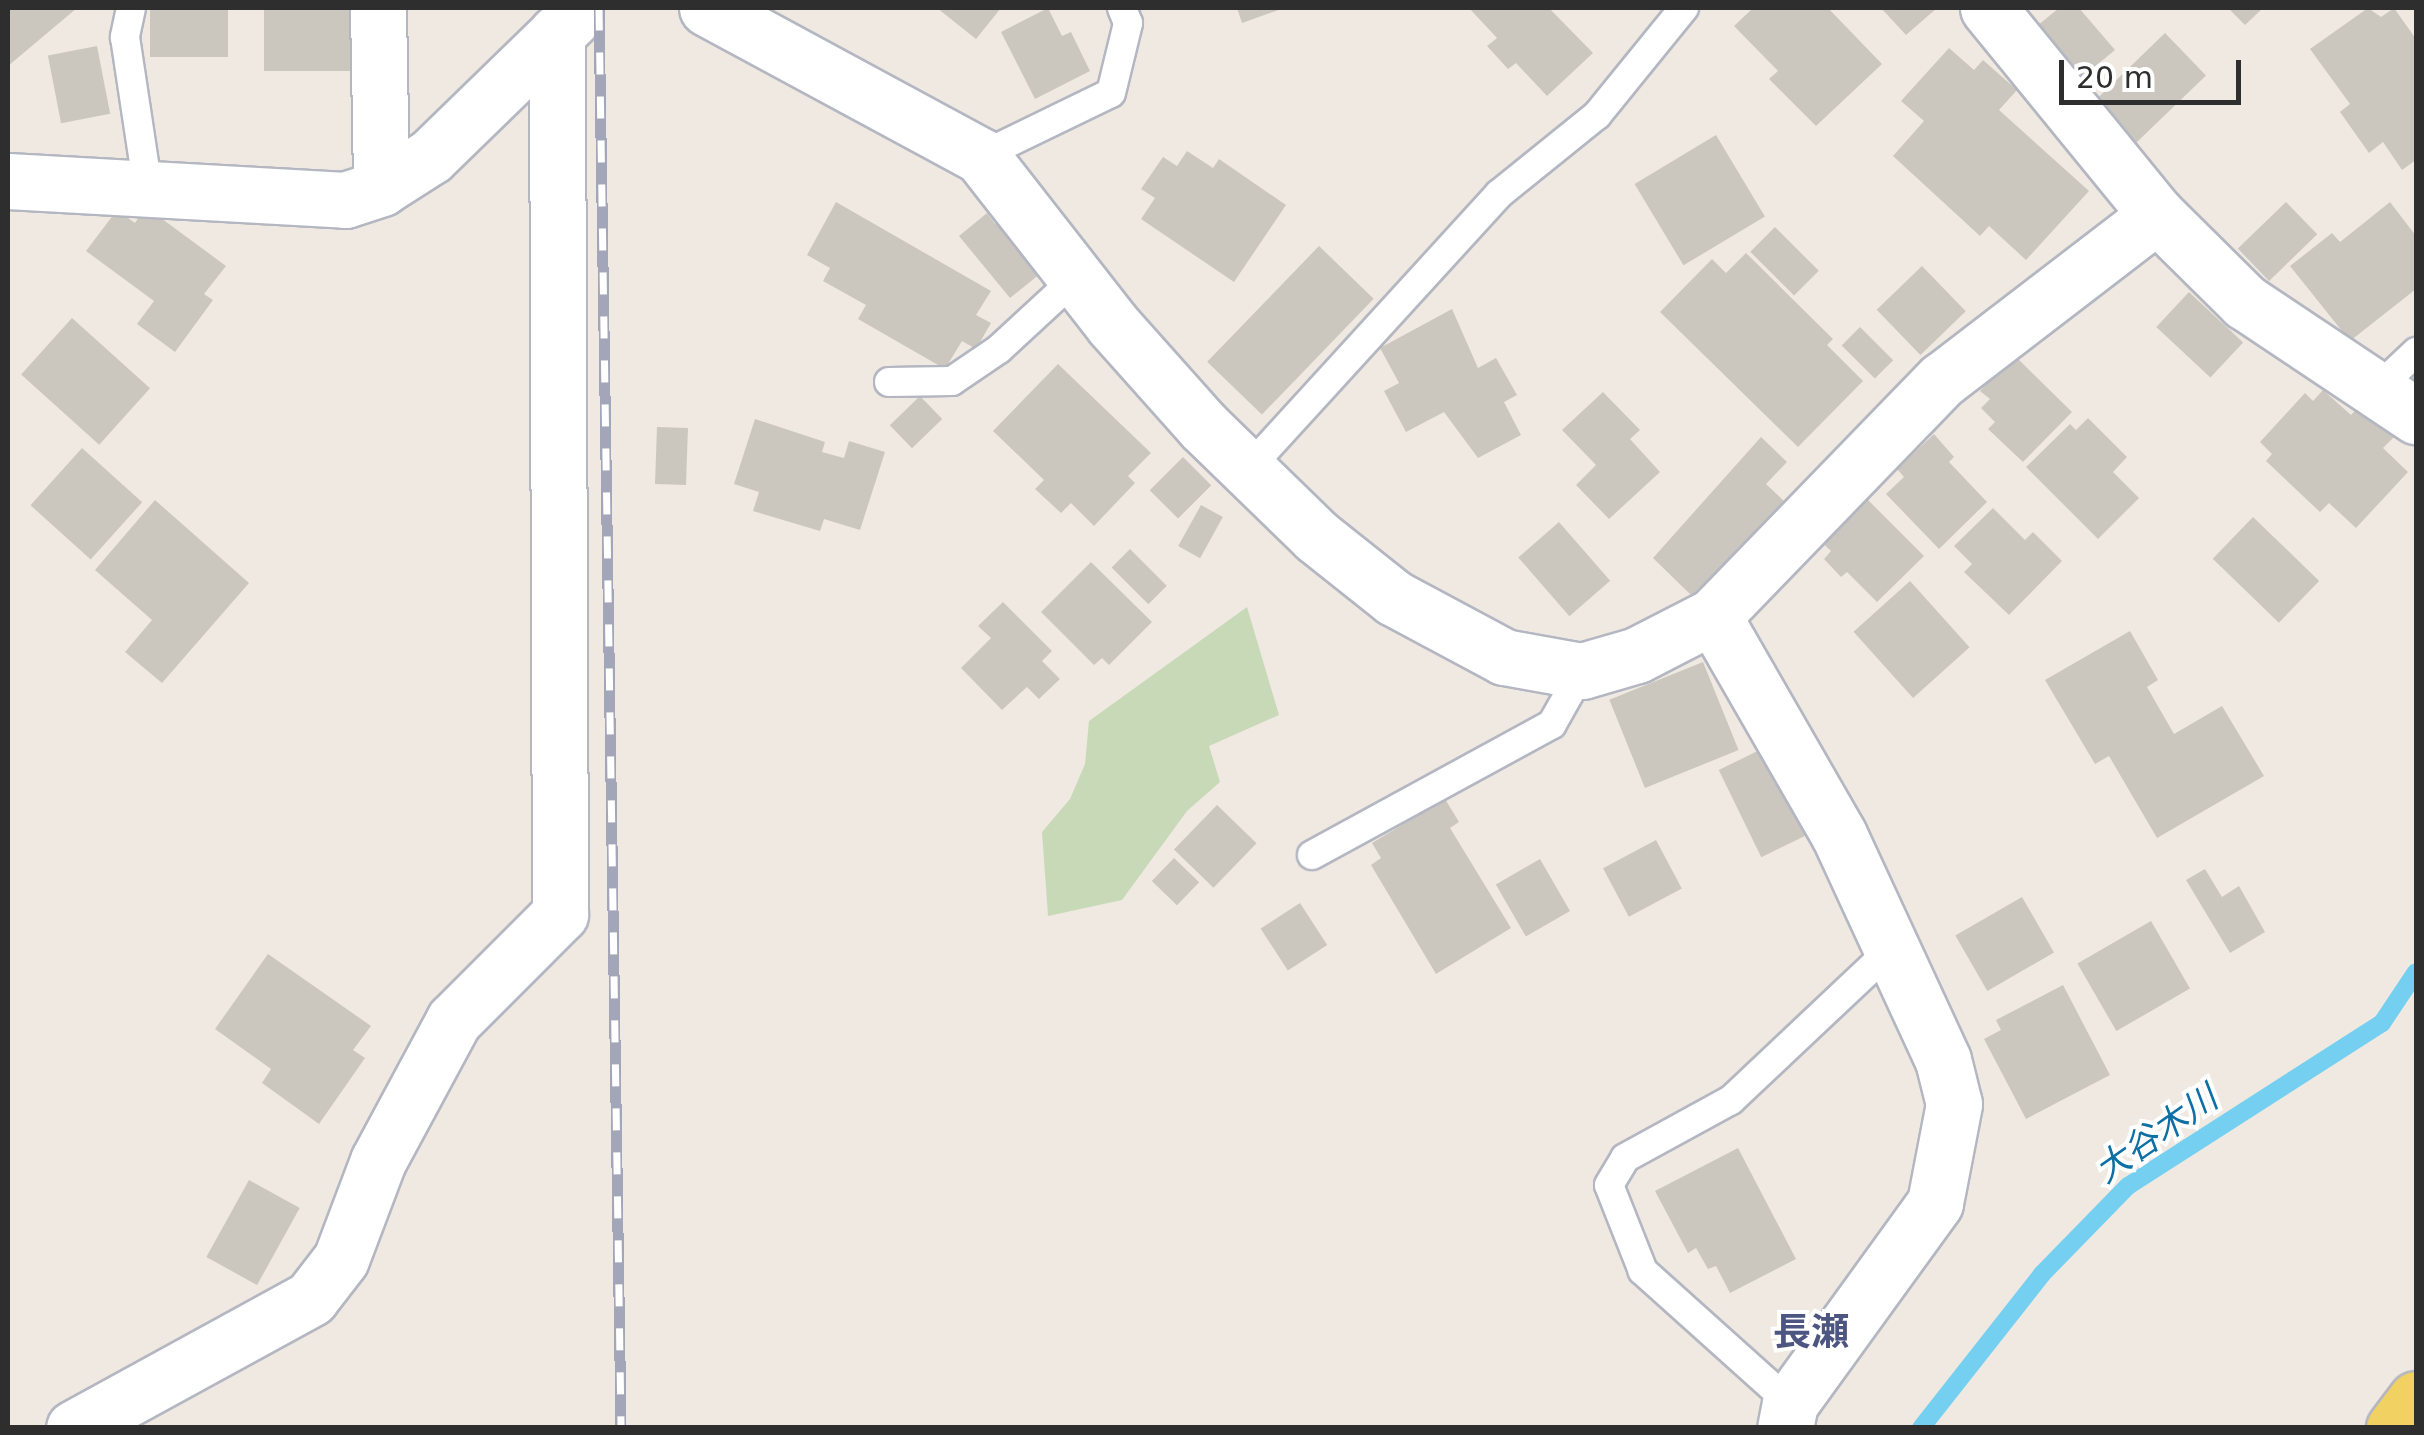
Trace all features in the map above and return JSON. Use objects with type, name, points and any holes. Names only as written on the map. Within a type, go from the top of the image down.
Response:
[{"type":"main road","points":[[2394,1428],[2416,1399]]},
{"type":"street","points":[[378,8],[381,188]]},
{"type":"street","points":[[707,8],[981,156],[1076,278],[1203,426],[1316,536],[1394,598],[1504,657],[1582,670],[1637,654],[1713,616],[1942,380],[2157,215]]},
{"type":"street","points":[[2008,14],[2157,215],[2245,302],[2404,385]]},
{"type":"street","points":[[8,181],[346,200],[381,188],[430,156],[570,20]]},
{"type":"street","points":[[74,1428],[311,1298],[341,1259],[378,1161],[454,1020],[560,914],[570,20]]},
{"type":"street","points":[[1713,616],[1839,836],[1943,1060],[1954,1104],[1951,1147],[1935,1203],[1788,1415]]},
{"type":"lane","points":[[131,8],[124,38],[148,189]]},
{"type":"lane","points":[[981,156],[1112,93],[1128,23],[1122,8]]},
{"type":"lane","points":[[1248,468],[1499,194],[1597,115],[1684,8]]},
{"type":"lane","points":[[889,382],[952,381],[999,350],[1076,278]]},
{"type":"lane","points":[[1312,855],[1552,724],[1582,670]]},
{"type":"lane","points":[[1788,1415],[1642,1271],[1609,1184],[1626,1158],[1731,1100],[1891,948]]},
{"type":"green space","points":[[1247,607],[1279,715],[1209,746],[1220,782],[1187,811],[1122,900],[1048,916],[1042,832],[1070,799],[1085,764],[1089,721]]},
{"type":"building","points":[[8,8],[77,8],[8,66]]},
{"type":"building","points":[[150,8],[228,8],[228,57],[150,57]]},
{"type":"building","points":[[264,8],[354,8],[354,71],[264,71]]},
{"type":"building","points":[[937,8],[1001,8],[976,39]]},
{"type":"building","points":[[1048,8],[1062,36],[1071,32],[1090,71],[1035,99],[1001,32]]},
{"type":"building","points":[[1237,8],[1284,8],[1242,23]]},
{"type":"building","points":[[1469,8],[1549,8],[1593,53],[1547,96],[1516,63],[1508,69],[1487,46],[1497,38]]},
{"type":"building","points":[[1753,8],[1828,8],[1882,64],[1816,126],[1769,79],[1778,71],[1734,26]]},
{"type":"building","points":[[1881,8],[1937,8],[1906,35]]},
{"type":"building","points":[[2059,8],[2079,8],[2115,50],[2076,82],[2032,30]]},
{"type":"building","points":[[2228,8],[2263,8],[2245,25]]},
{"type":"building","points":[[2368,8],[2381,17],[2394,8],[2416,39],[2416,160],[2402,170],[2383,142],[2369,153],[2340,112],[2350,104],[2310,49]]},
{"type":"building","points":[[2165,33],[2206,75],[2136,143],[2095,100]]},
{"type":"building","points":[[97,46],[110,114],[61,123],[48,56]]},
{"type":"building","points":[[1949,48],[1974,70],[1983,60],[2017,90],[1999,110],[2089,191],[2026,260],[1989,226],[1980,236],[1893,156],[1924,121],[1901,101]]},
{"type":"building","points":[[1716,135],[1765,216],[1683,265],[1635,184]]},
{"type":"building","points":[[1187,151],[1213,168],[1219,159],[1286,205],[1234,282],[1141,219],[1155,198],[1141,189],[1163,157],[1177,166]]},
{"type":"building","points":[[836,202],[991,291],[976,315],[991,323],[976,349],[962,341],[945,369],[858,319],[866,305],[823,281],[830,268],[807,255]]},
{"type":"building","points":[[2286,202],[2317,234],[2269,281],[2238,249]]},
{"type":"building","points":[[2390,202],[2416,236],[2416,289],[2350,341],[2290,266],[2332,233],[2340,242]]},
{"type":"building","points":[[146,207],[226,266],[204,294],[213,300],[175,352],[137,324],[154,301],[86,251],[117,210],[135,223]]},
{"type":"building","points":[[987,213],[995,224],[1003,217],[1046,269],[1010,298],[959,236]]},
{"type":"building","points":[[1775,227],[1819,271],[1794,296],[1750,252]]},
{"type":"building","points":[[1319,246],[1374,299],[1262,415],[1207,362]]},
{"type":"building","points":[[1746,253],[1833,339],[1827,345],[1863,381],[1798,447],[1660,312],[1712,259],[1726,273]]},
{"type":"building","points":[[1922,266],[1966,311],[1920,355],[1877,310]]},
{"type":"building","points":[[2189,292],[2243,342],[2210,378],[2156,327]]},
{"type":"building","points":[[1452,309],[1478,368],[1496,358],[1517,395],[1504,402],[1521,435],[1478,458],[1444,412],[1406,432],[1384,391],[1399,383],[1380,348]]},
{"type":"building","points":[[72,318],[150,388],[99,445],[21,374]]},
{"type":"building","points":[[1860,327],[1893,360],[1875,379],[1842,345]]},
{"type":"building","points":[[2014,355],[2072,412],[2023,462],[1988,429],[1995,422],[1981,408],[1990,399],[1980,391]]},
{"type":"building","points":[[1058,364],[1151,453],[1128,476],[1135,483],[1094,526],[1071,503],[1061,513],[1035,489],[1044,480],[993,431]]},
{"type":"building","points":[[2323,390],[2351,415],[2366,399],[2400,431],[2383,448],[2408,472],[2356,528],[2329,503],[2320,512],[2266,461],[2272,454],[2260,442],[2305,393],[2313,401]]},
{"type":"building","points":[[1603,392],[1640,430],[1630,439],[1660,472],[1609,519],[1576,485],[1596,465],[1562,430]]},
{"type":"building","points":[[920,396],[942,419],[912,448],[890,425]]},
{"type":"building","points":[[2088,418],[2127,457],[2113,472],[2139,498],[2098,539],[2026,467],[2070,424],[2076,430]]},
{"type":"building","points":[[755,419],[825,442],[822,452],[844,458],[849,441],[885,452],[860,530],[824,519],[820,531],[753,511],[759,492],[734,484]]},
{"type":"building","points":[[657,427],[688,428],[686,485],[655,484]]},
{"type":"building","points":[[1934,434],[1954,457],[1949,462],[1987,502],[1939,549],[1886,494],[1904,477],[1897,469]]},
{"type":"building","points":[[1761,437],[1787,462],[1766,484],[1785,502],[1692,596],[1653,558]]},
{"type":"building","points":[[82,448],[142,502],[91,559],[30,505]]},
{"type":"building","points":[[1183,457],[1211,485],[1178,519],[1150,490]]},
{"type":"building","points":[[1859,491],[1924,556],[1877,602],[1847,572],[1841,577],[1824,559],[1831,551],[1814,535]]},
{"type":"building","points":[[155,500],[249,583],[162,683],[125,652],[152,620],[95,570]]},
{"type":"building","points":[[1201,505],[1223,517],[1200,558],[1178,546]]},
{"type":"building","points":[[1993,508],[2025,540],[2033,532],[2062,561],[2009,615],[1964,572],[1972,564],[1954,546]]},
{"type":"building","points":[[2253,517],[2319,581],[2279,623],[2213,559]]},
{"type":"building","points":[[1559,522],[1610,581],[1569,616],[1518,557]]},
{"type":"building","points":[[1130,549],[1167,586],[1148,604],[1112,567]]},
{"type":"building","points":[[1091,562],[1152,622],[1109,665],[1102,658],[1094,665],[1041,612]]},
{"type":"building","points":[[1910,581],[1970,647],[1913,698],[1854,632]]},
{"type":"building","points":[[1003,602],[1052,651],[1042,661],[1060,679],[1039,699],[1027,687],[1002,710],[961,668],[991,638],[978,626]]},
{"type":"building","points":[[2130,631],[2158,680],[2147,687],[2174,734],[2222,706],[2264,776],[2157,838],[2109,756],[2095,764],[2045,680]]},
{"type":"building","points":[[1703,662],[1739,750],[1645,788],[1609,700]]},
{"type":"building","points":[[1770,745],[1813,832],[1761,857],[1719,770]]},
{"type":"building","points":[[1445,799],[1459,822],[1450,828],[1511,928],[1436,974],[1371,865],[1381,858],[1372,843]]},
{"type":"building","points":[[1217,805],[1257,843],[1213,888],[1174,850]]},
{"type":"building","points":[[1656,840],[1682,889],[1629,917],[1603,868]]},
{"type":"building","points":[[1174,858],[1199,882],[1177,905],[1152,881]]},
{"type":"building","points":[[1540,859],[1570,911],[1526,936],[1496,884]]},
{"type":"building","points":[[2205,869],[2222,897],[2239,886],[2265,932],[2230,953],[2186,880]]},
{"type":"building","points":[[2022,897],[2054,952],[1987,991],[1955,936]]},
{"type":"building","points":[[1300,903],[1327,945],[1288,971],[1261,929]]},
{"type":"building","points":[[2151,921],[2190,989],[2116,1031],[2077,964]]},
{"type":"building","points":[[268,954],[371,1026],[353,1050],[365,1058],[319,1124],[262,1083],[271,1069],[215,1029]]},
{"type":"building","points":[[2063,985],[2110,1075],[2026,1119],[1984,1039],[2001,1030],[1996,1020]]},
{"type":"building","points":[[1738,1148],[1796,1259],[1730,1293],[1716,1266],[1708,1269],[1696,1248],[1688,1253],[1655,1191]]},
{"type":"building","points":[[249,1180],[300,1208],[257,1285],[206,1257]]},
{"type":"waterway","name":"大谷木川","points":[[1921,1428],[2042,1274],[2128,1186],[2382,1023],[2416,972]]},
{"type":"railway","points":[[599,8],[621,1428]]},
{"type":"district","name":"長瀬","points":[[1811,1333]]}]
